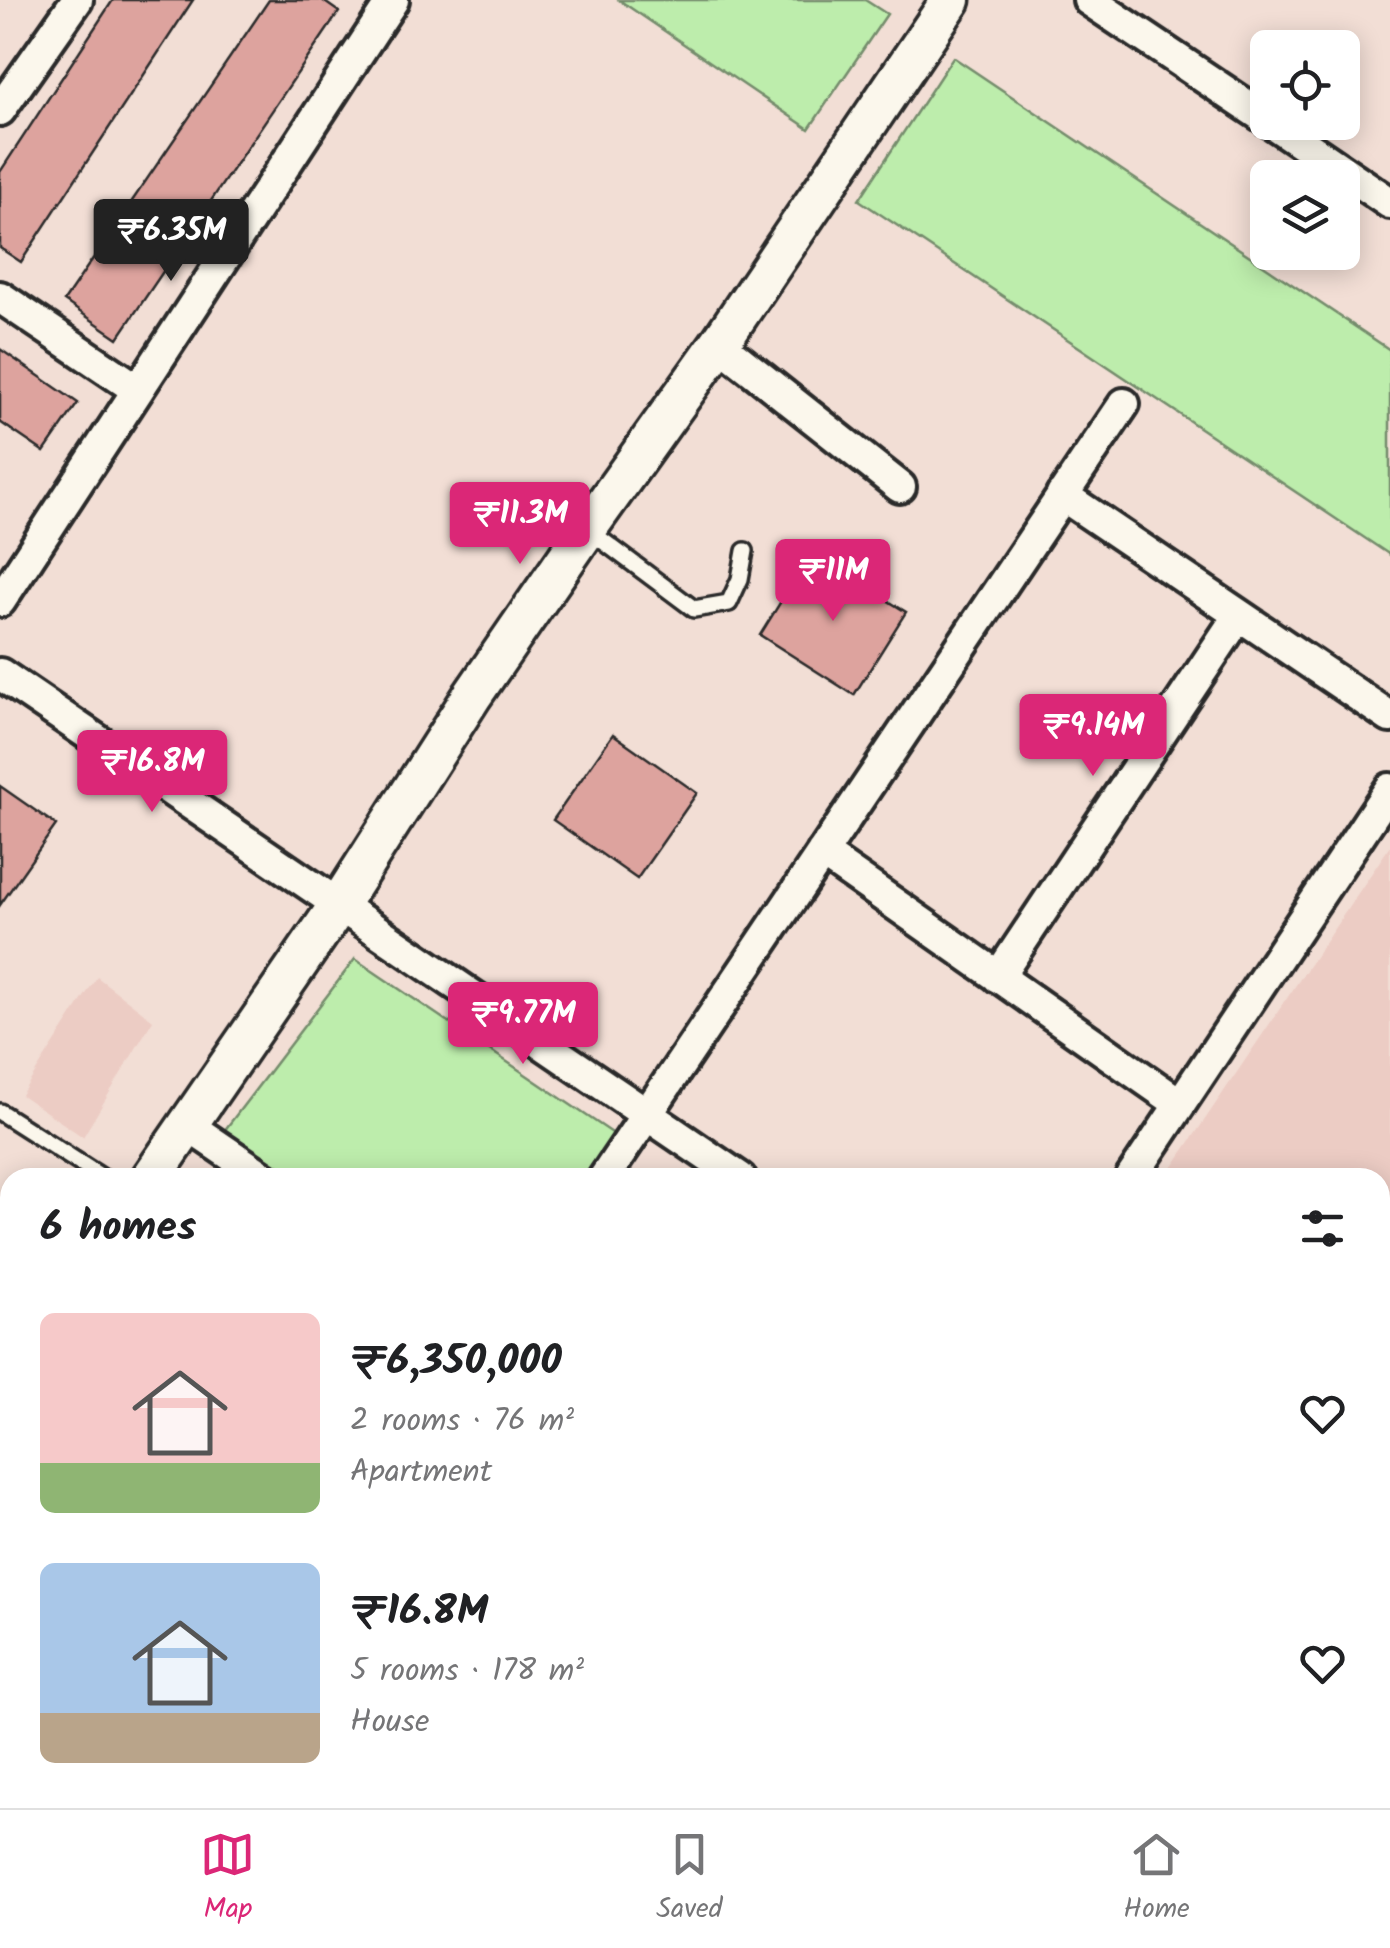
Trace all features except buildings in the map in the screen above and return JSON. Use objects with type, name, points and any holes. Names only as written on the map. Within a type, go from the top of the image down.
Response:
[{"type":"street","points":[[0,110],[77,0]]},
{"type":"street","points":[[158,1168],[338,906],[472,696],[719,344],[951,0]]},
{"type":"street","points":[[1089,0],[1250,109]]},
{"type":"street","points":[[0,601],[389,2]]},
{"type":"street","points":[[1296,140],[1390,203]]},
{"type":"street","points":[[0,298],[138,390]]},
{"type":"street","points":[[719,344],[900,487]]},
{"type":"street","points":[[611,1168],[1124,404]]},
{"type":"street","points":[[1062,496],[1390,717]]},
{"type":"street","points":[[998,977],[1239,615]]},
{"type":"street","points":[[0,674],[725,1168]]},
{"type":"street","points":[[1138,1168],[1390,789]]},
{"type":"street","points":[[822,853],[1180,1104]]},
{"type":"street","points":[[187,1126],[251,1168]]},
{"type":"lane","points":[[587,528],[694,609],[730,603],[745,552]]},
{"type":"lane","points":[[0,1112],[87,1168]]},
{"type":"shaded area","points":[[1390,846],[1390,1168],[1172,1168]]},
{"type":"shaded area","points":[[97,977],[153,1020],[83,1137],[21,1095]]},
{"type":"green space","points":[[619,0],[865,0],[887,14],[809,129]]},
{"type":"green space","points":[[953,57],[1250,256],[1250,270],[1271,270],[1390,350],[1390,555],[859,200]]},
{"type":"green space","points":[[355,959],[627,1143],[610,1168],[270,1168],[221,1135]]}]
